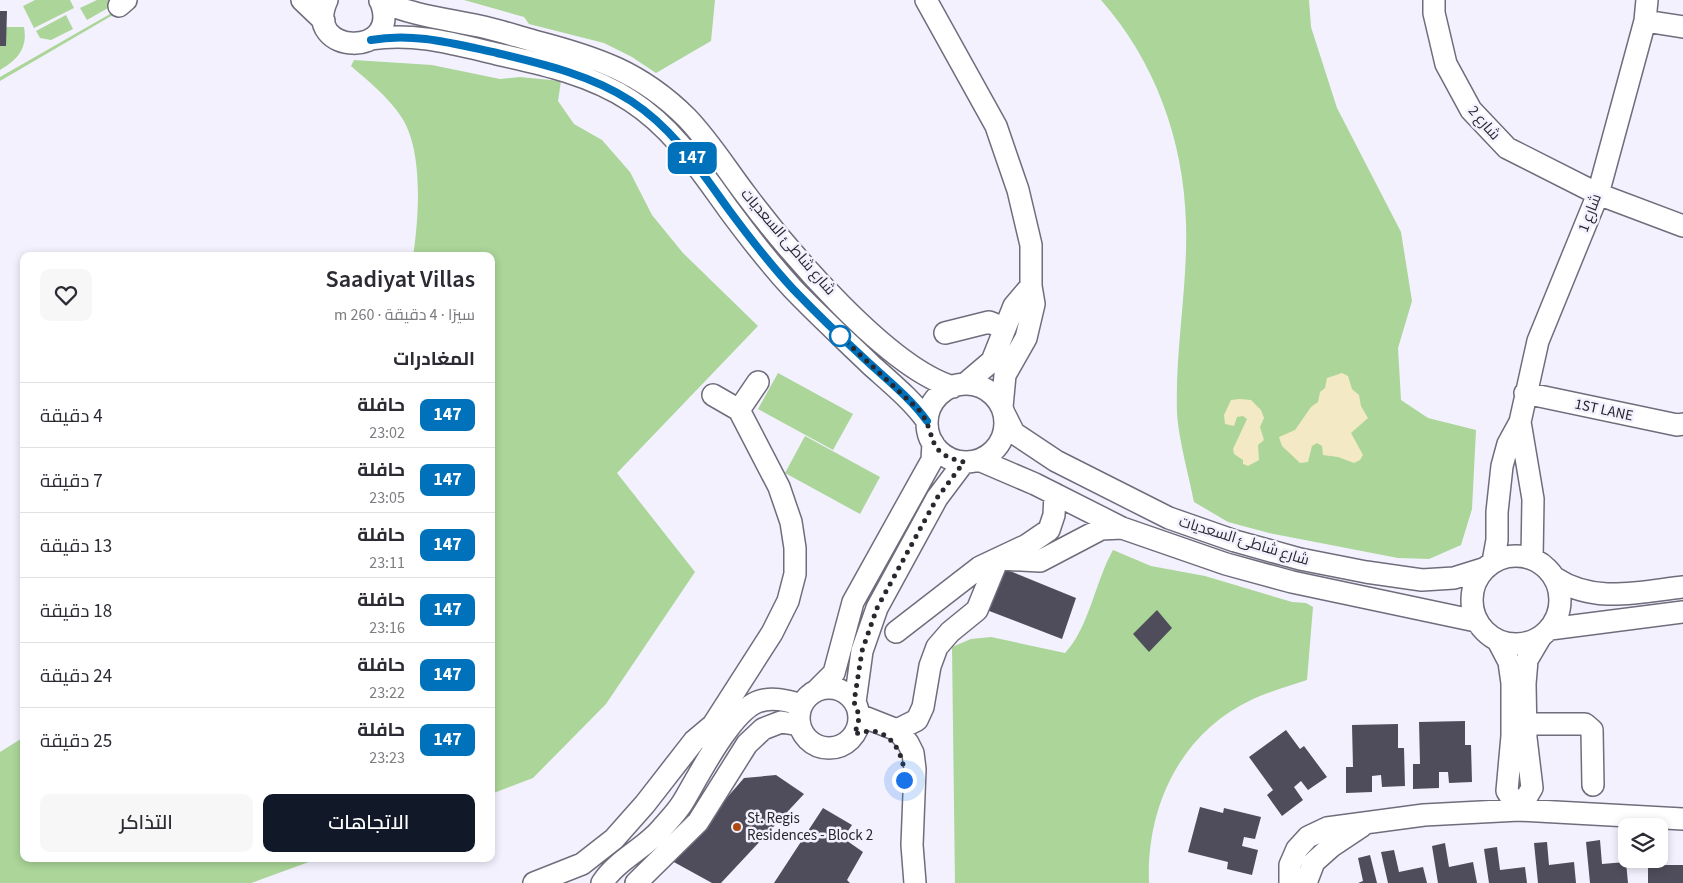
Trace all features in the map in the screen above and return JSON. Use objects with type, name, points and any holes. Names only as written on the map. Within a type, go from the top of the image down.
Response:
[{"type":"street","points":[[302,0],[324,21]]},
{"type":"street","points":[[324,21],[323,12],[327,0]]},
{"type":"street","points":[[371,40],[377,34],[384,18],[380,0]]},
{"type":"street","name":"شارع شاطئ السعديات","points":[[380,0],[408,12],[487,28],[574,74],[630,100],[663,126],[691,156],[750,237],[792,287],[837,333],[912,402],[927,421]]},
{"type":"street","points":[[801,715],[804,734],[810,742],[829,748],[848,742],[856,717],[862,651],[877,608],[937,498],[971,462],[998,447],[1004,431],[1005,375],[1026,338],[1034,304],[1030,286],[1031,245],[1018,190],[996,126],[926,0]]},
{"type":"street","name":"شارع 2","points":[[1434,0],[1434,13],[1446,64],[1471,110],[1507,148],[1598,194],[1683,226]]},
{"type":"street","name":"شارع 1","points":[[1489,565],[1497,540],[1502,466],[1508,444],[1520,422],[1538,341],[1598,194],[1645,21],[1647,0]]},
{"type":"street","name":"شارع شاطئ السعديات","points":[[324,21],[328,31],[342,43],[362,44],[371,40],[396,36],[530,50],[580,52],[619,68],[671,104],[701,133],[771,226],[854,316],[906,363],[929,378],[959,385]]},
{"type":"street","points":[[1645,21],[1683,27]]},
{"type":"street","points":[[636,883],[698,822],[747,744],[763,729],[801,715],[817,690],[834,673],[853,602],[932,460],[933,443],[927,421],[933,403],[945,390],[959,385],[992,361],[1014,306],[1030,286]]},
{"type":"street","points":[[946,333],[989,322],[1004,328]]},
{"type":"street","points":[[739,410],[758,382]]},
{"type":"street","points":[[959,385],[976,386],[992,393],[1003,410]]},
{"type":"street","name":"1ST LANE","points":[[1525,393],[1677,425],[1683,424]]},
{"type":"street","points":[[534,883],[582,864],[614,839],[639,811],[694,741],[713,725],[772,633],[788,601],[795,574],[795,548],[791,522],[779,486],[739,410],[713,395]]},
{"type":"street","name":"شارع شاطئ السعديات","points":[[1003,410],[1014,433],[1056,462],[1169,518],[1236,541],[1300,559],[1366,572],[1422,580],[1454,578],[1489,565]]},
{"type":"street","name":"شارع 1","points":[[1520,422],[1533,499],[1532,558]]},
{"type":"street","points":[[933,443],[941,453],[952,460],[971,462]]},
{"type":"street","name":"شارع شاطئ السعديات","points":[[971,462],[1055,494],[1122,528],[1226,564],[1292,582],[1476,620]]},
{"type":"street","points":[[896,632],[980,567],[1027,545],[1049,530],[1054,515],[1055,494]]},
{"type":"street","points":[[1499,497],[1533,499]]},
{"type":"street","points":[[998,559],[1040,561],[1101,529],[1122,528]]},
{"type":"street","points":[[1519,724],[1527,660],[1545,633],[1557,618],[1560,591],[1555,578],[1545,566],[1532,558],[1519,556],[1505,557],[1489,565],[1477,579],[1472,592],[1472,607],[1476,620],[1485,632],[1498,641],[1512,645],[1527,644],[1545,633],[1683,612]]},
{"type":"street","points":[[897,730],[917,720],[923,707],[930,666],[937,647],[976,610],[998,559]]},
{"type":"street","points":[[1555,578],[1577,590],[1597,594],[1683,587]]},
{"type":"street","points":[[1498,641],[1509,662],[1532,788],[1519,810]]},
{"type":"street","points":[[817,690],[834,688],[849,696],[856,717],[872,731],[889,738],[900,752],[905,768],[899,834],[903,866],[902,883]]},
{"type":"street","points":[[602,883],[631,854],[659,832],[682,805],[706,762],[738,717],[756,702],[772,699],[801,715]]},
{"type":"street","points":[[856,717],[897,730],[908,743],[913,753],[915,769],[912,816],[915,883]]},
{"type":"street","points":[[1519,724],[1585,724],[1592,730],[1593,785]]},
{"type":"street","points":[[1290,883],[1290,865],[1297,849],[1308,837],[1327,828],[1424,815],[1519,810],[1683,819]]},
{"type":"street","points":[[1306,883],[1314,862],[1332,846],[1366,823]]},
{"type":"green space","points":[[35,0],[70,0],[74,8],[34,28],[23,6]]},
{"type":"green space","points":[[97,0],[112,0],[115,4],[87,20],[80,8]]},
{"type":"green space","points":[[464,0],[715,0],[711,41],[656,73],[632,57],[604,43],[529,24],[524,17]]},
{"type":"green space","points":[[1101,0],[1309,0],[1311,27],[1337,108],[1401,232],[1412,301],[1398,348],[1401,400],[1428,418],[1476,430],[1472,509],[1461,545],[1429,559],[1398,558],[1269,533],[1228,522],[1194,502],[1177,412],[1178,365],[1186,247],[1184,192],[1179,162],[1163,104],[1151,76],[1137,49]]},
{"type":"green space","points":[[117,10],[118,12],[0,81],[0,77]]},
{"type":"green space","points":[[66,15],[73,29],[51,40],[40,38],[36,31]]},
{"type":"green space","points":[[6,27],[24,27],[25,35],[23,48],[20,53],[0,70],[0,46]]},
{"type":"green space","points":[[354,60],[432,65],[500,79],[520,77],[561,81],[558,101],[574,124],[602,140],[630,172],[652,215],[683,253],[758,326],[617,473],[695,572],[606,704],[533,778],[495,792],[495,252],[413,252],[417,222],[418,183],[413,145],[408,129],[395,108],[371,83],[351,66]]},
{"type":"green space","points":[[778,373],[853,414],[833,450],[758,409]]},
{"type":"green space","points":[[805,436],[880,477],[860,514],[785,473]]},
{"type":"green space","points":[[1113,550],[1151,566],[1205,576],[1292,602],[1306,603],[1313,607],[1307,680],[1260,696],[1228,713],[1206,731],[1188,751],[1173,774],[1154,826],[1150,854],[1149,883],[955,883],[952,647],[971,639],[991,637],[1065,653],[1080,631]]},
{"type":"green space","points":[[20,740],[20,862],[309,862],[251,883],[0,883],[0,752]]},
{"type":"sand","points":[[1342,373],[1348,376],[1352,389],[1359,395],[1361,406],[1368,418],[1351,433],[1363,455],[1360,460],[1354,463],[1338,457],[1323,455],[1322,446],[1317,443],[1312,446],[1308,462],[1300,463],[1282,446],[1279,437],[1295,430],[1311,407],[1318,402],[1320,392],[1325,388],[1327,378]]},
{"type":"sand","points":[[1231,400],[1251,400],[1261,410],[1264,418],[1260,427],[1264,440],[1258,445],[1259,460],[1248,466],[1243,464],[1243,460],[1234,454],[1233,449],[1247,419],[1243,416],[1237,417],[1234,426],[1225,424],[1224,415]]},
{"type":"building","points":[[0,11],[7,11],[6,46],[0,46]]},
{"type":"building","points":[[1000,567],[1076,598],[1062,639],[984,609]]},
{"type":"building","points":[[1157,610],[1172,628],[1149,652],[1133,634]]},
{"type":"building","points":[[1465,721],[1465,745],[1471,745],[1472,782],[1449,783],[1448,772],[1439,772],[1439,788],[1413,789],[1413,764],[1420,764],[1419,722]]},
{"type":"building","points":[[1398,724],[1398,748],[1404,748],[1405,786],[1382,787],[1381,775],[1372,776],[1372,792],[1346,793],[1346,767],[1353,767],[1352,725]]},
{"type":"building","points":[[1286,730],[1300,749],[1304,746],[1327,777],[1308,790],[1301,781],[1294,787],[1303,800],[1282,816],[1267,795],[1273,790],[1249,757]]},
{"type":"building","name":"St. Regis Residences - Block 2","points":[[776,775],[804,794],[721,883],[712,883],[672,861],[744,778]]},
{"type":"building","points":[[1200,807],[1223,813],[1224,808],[1261,817],[1255,839],[1244,837],[1242,846],[1258,850],[1252,875],[1227,869],[1228,862],[1188,852]]},
{"type":"building","points":[[823,808],[852,825],[843,838],[863,852],[847,880],[850,883],[774,883]]},
{"type":"building","points":[[1600,840],[1602,864],[1618,863],[1618,868],[1627,868],[1628,883],[1590,883],[1586,842]]},
{"type":"building","points":[[1547,842],[1549,865],[1574,862],[1576,883],[1538,883],[1534,843]]},
{"type":"building","points":[[1445,843],[1449,867],[1473,862],[1477,883],[1438,883],[1432,846]]},
{"type":"building","points":[[1497,847],[1500,870],[1525,867],[1527,883],[1489,883],[1484,849]]},
{"type":"building","points":[[1394,850],[1399,872],[1423,867],[1427,883],[1388,883],[1381,852]]},
{"type":"building","points":[[1370,855],[1377,883],[1358,883],[1363,881],[1358,858]]},
{"type":"building","points":[[1668,865],[1683,865],[1683,883],[1648,883],[1648,868],[1668,868]]},
{"type":"bus line","name":"147","points":[[371,40],[383,37],[408,36],[527,60],[594,81],[630,100],[663,126],[691,156],[750,237],[792,287],[837,333],[912,402],[927,421]]},
{"type":"place","name":"St. Regis Residences - Block 2","points":[[737,827]]},
{"type":"route","points":[[840,336],[837,333],[920,411],[927,421],[928,431],[933,443],[941,453],[952,460],[964,462],[937,498],[877,608],[862,651],[854,702],[859,715],[858,725],[854,734],[872,731],[889,738],[900,752],[905,768],[904,780]]}]
